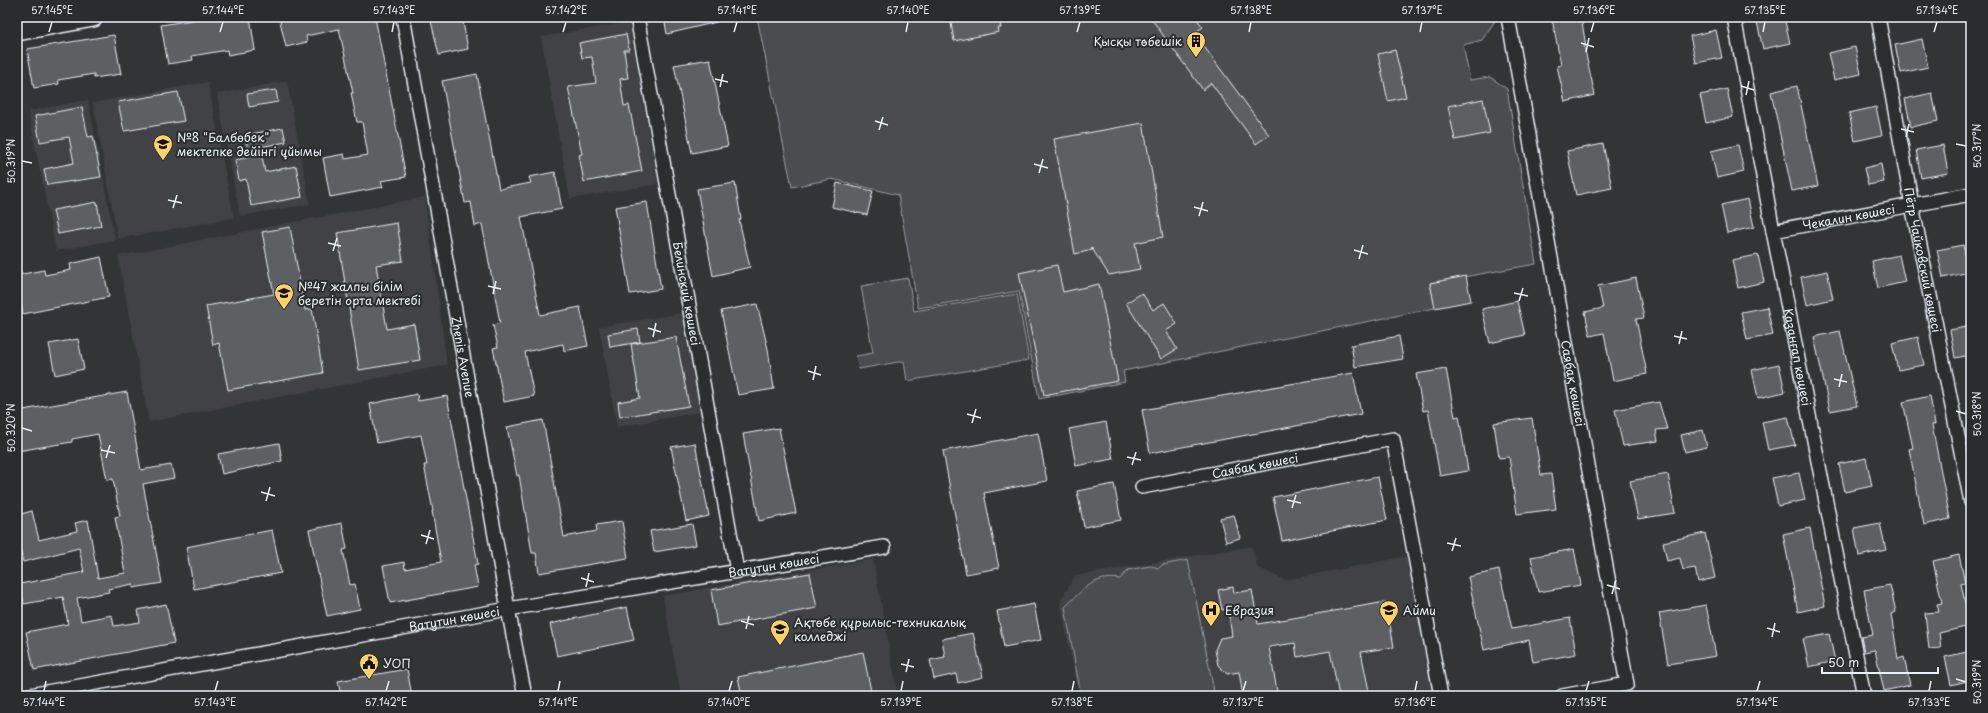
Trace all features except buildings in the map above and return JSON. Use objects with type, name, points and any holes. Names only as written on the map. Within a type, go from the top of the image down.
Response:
[{"type":"main road","points":[[17,31],[93,17]]},
{"type":"street","name":"Zhenis Avenue","points":[[403,17],[508,609],[525,696]]},
{"type":"street","name":"Белинский көшесі","points":[[637,17],[737,571]]},
{"type":"street","name":"Саябақ көшесі","points":[[1508,17],[1627,684],[1562,696]]},
{"type":"street","name":"Қазанғап көшесі","points":[[1734,17],[1773,231],[1864,696]]},
{"type":"street","name":"Пётр Чайковский көшесі","points":[[1878,17],[1912,205],[1971,502]]},
{"type":"street","name":"Чекалин көшесі","points":[[1773,231],[1971,194]]},
{"type":"street","name":"Саябақ көшесі","points":[[1142,487],[1393,439],[1441,696]]},
{"type":"street","name":"Ватутин көшесі","points":[[24,696],[508,609],[884,547]]},
{"type":"shaded area","points":[[757,17],[1495,17],[1495,21],[1482,40],[1463,45],[1470,80],[1490,77],[1507,89],[1536,264],[1430,283],[1435,308],[1123,371],[1125,382],[1039,399],[1019,291],[918,308],[898,195],[832,179],[792,187]]},
{"type":"shaded area","points":[[629,22],[658,184],[570,199],[541,37]]},
{"type":"shaded area","points":[[287,81],[310,204],[240,216],[217,94]]},
{"type":"shaded area","name":"№8 \"Балбөбек\" мектепке дейінгі ұйымы","points":[[208,82],[234,218],[118,239],[93,103]]},
{"type":"shaded area","points":[[88,100],[115,240],[56,251],[28,111]]},
{"type":"shaded area","name":"№47 жалпы білім беретін орта мектебі","points":[[425,197],[447,365],[149,422],[118,256]]},
{"type":"shaded area","points":[[908,278],[914,311],[1017,294],[1029,360],[907,381],[904,361],[859,369],[856,356],[873,353],[861,286]]},
{"type":"shaded area","points":[[682,313],[700,412],[617,427],[599,327]]},
{"type":"shaded area","name":"Евразия","points":[[1252,546],[1257,567],[1285,580],[1408,556],[1435,696],[1079,696],[1060,601],[1075,576]]},
{"type":"shaded area","name":"Ақтөбе құрылыс-техникалық колледжі","points":[[873,559],[898,696],[681,696],[663,596]]},
{"type":"shaded area","points":[[1188,560],[1215,696],[1081,696],[1065,607],[1089,585],[1095,582],[1111,578],[1120,579],[1128,570],[1150,566],[1159,568],[1162,565]]},
{"type":"place","name":"Қысқы төбешік","points":[[1196,58]]},
{"type":"place","name":"№8 \"Балбөбек\" мектепке дейінгі ұйымы","points":[[163,161]]},
{"type":"place","name":"№47 жалпы білім беретін орта мектебі","points":[[284,310]]},
{"type":"place","name":"Евразия","points":[[1211,627]]},
{"type":"place","name":"Айми","points":[[1389,627]]},
{"type":"place","name":"Ақтөбе құрылыс-техникалық колледжі","points":[[780,646]]},
{"type":"place","name":"УОП","points":[[369,680]]}]
